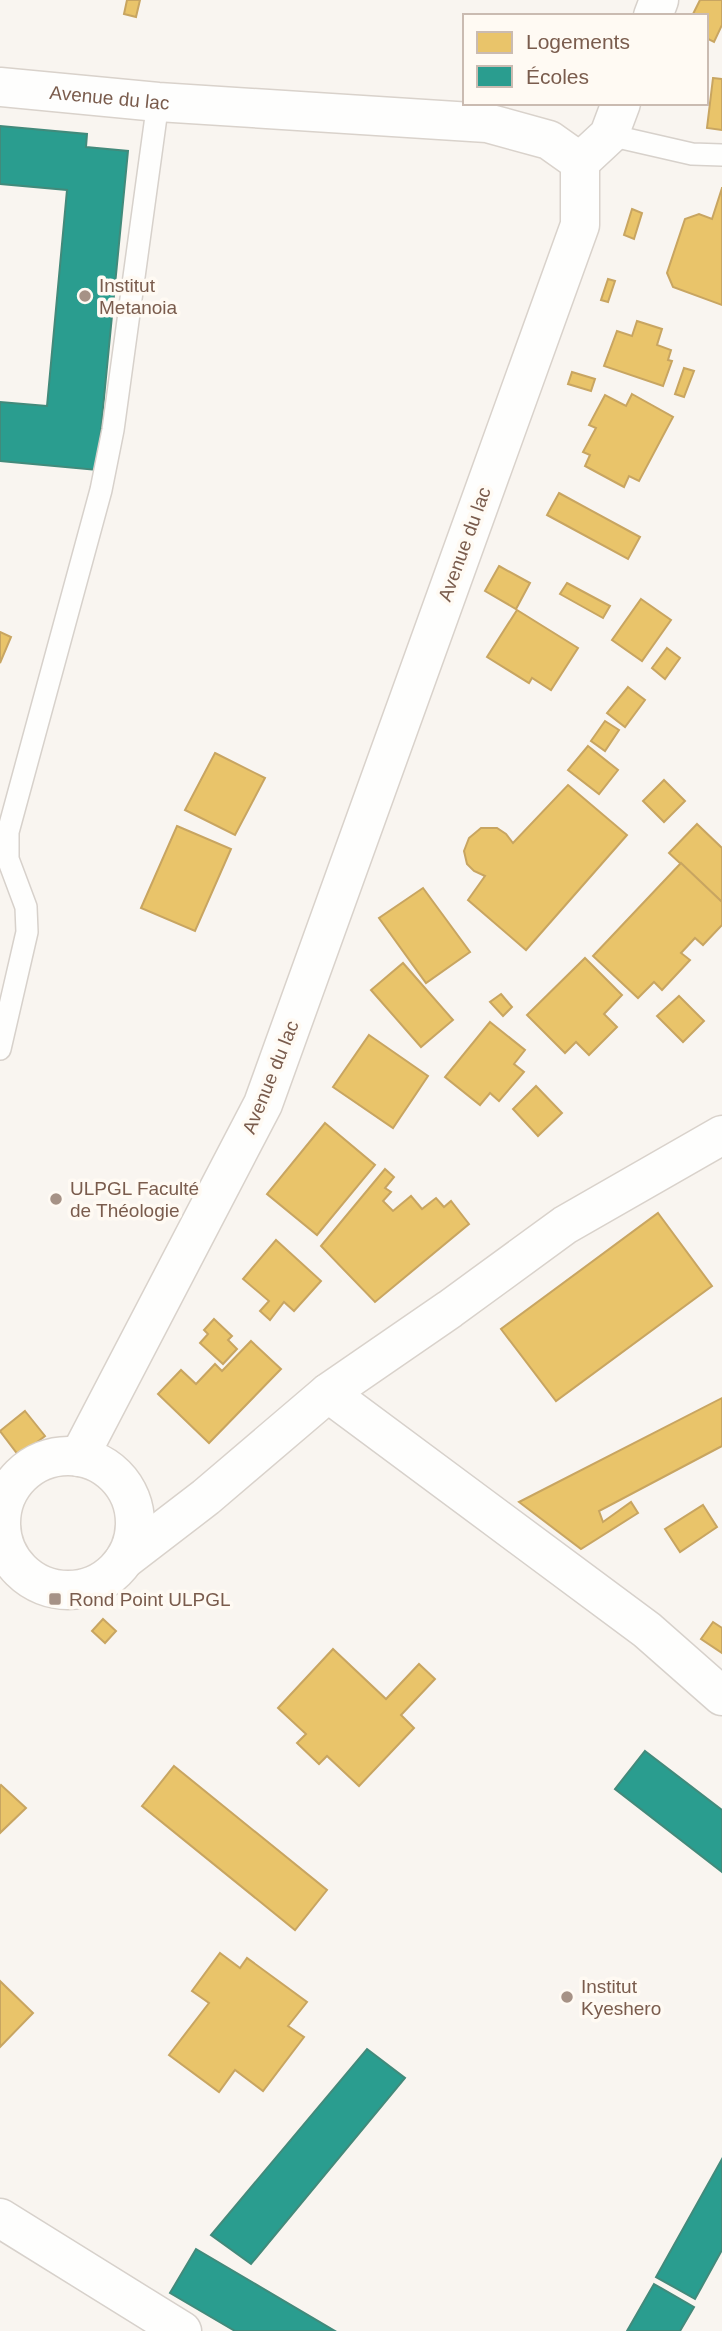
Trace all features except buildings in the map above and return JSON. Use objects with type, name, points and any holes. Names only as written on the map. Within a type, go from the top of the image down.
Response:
[{"type":"main road","name":"Avenue du lac","points":[[0,87],[158,102],[486,123],[549,140],[580,162],[580,225],[263,1104],[79,1457]]},
{"type":"main road","points":[[580,162],[615,119]]},
{"type":"main road","points":[[124,1560],[133,1544],[136,1525],[134,1506],[126,1489],[114,1474],[98,1463],[79,1457],[42,1461],[26,1471],[12,1486],[4,1503],[0,1522],[4,1566],[23,1573],[38,1584],[57,1590],[76,1590],[95,1585],[111,1575],[124,1560],[206,1497],[328,1393],[565,1225],[722,1135]]},
{"type":"main road","points":[[328,1393],[648,1630],[722,1696]]},
{"type":"main road","points":[[0,2218],[182,2331]]},
{"type":"lane","points":[[0,1049],[27,932],[26,907],[8,859],[8,832],[101,490],[113,430],[158,102]]},
{"type":"lane","points":[[615,119],[692,154],[722,155]]},
{"type":"place","name":"Institut Metanoia","points":[[85,296]]},
{"type":"place","name":"ULPGL Faculté de Théologie","points":[[56,1199]]},
{"type":"place","name":"Rond Point ULPGL","points":[[55,1599]]},
{"type":"place","name":"Institut Kyeshero","points":[[567,1997]]}]
